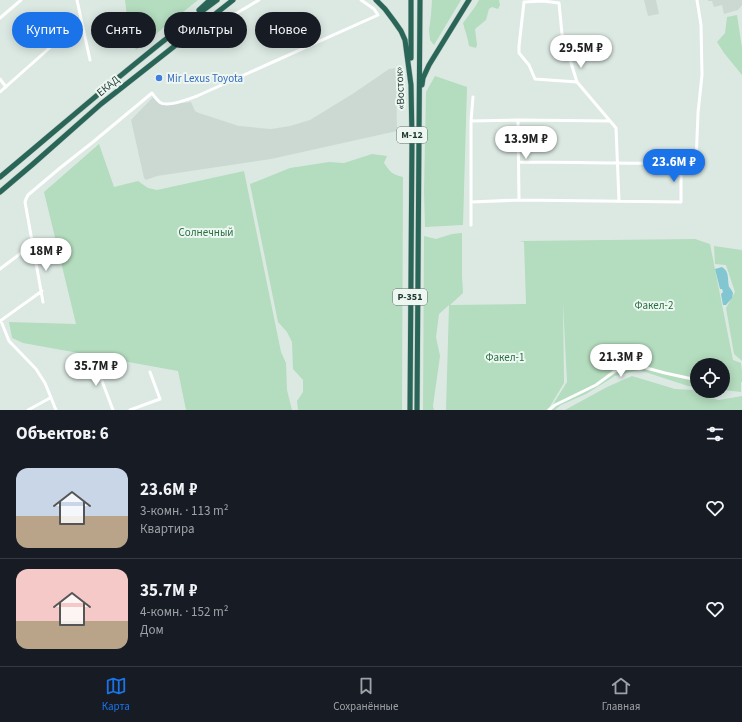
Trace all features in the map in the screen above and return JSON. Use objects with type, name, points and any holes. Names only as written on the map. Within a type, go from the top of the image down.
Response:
[{"type":"highway","points":[[197,12],[210,0]]},
{"type":"highway","name":"ЕКАД","points":[[200,12],[217,0]]},
{"type":"highway","name":"ЕКАД","points":[[0,192],[101,104],[233,0]]},
{"type":"highway","name":"«Восток»","points":[[376,0],[385,9],[401,31],[407,50],[411,85],[411,184]]},
{"type":"highway","points":[[411,0],[411,85]]},
{"type":"highway","name":"«Восток»","points":[[419,184],[420,0]]},
{"type":"highway","points":[[420,99],[423,78],[428,66],[469,0]]},
{"type":"highway","name":"ЕКАД","points":[[0,176],[164,40]]},
{"type":"highway","name":"Р-351","points":[[410,410],[411,184]]},
{"type":"highway","name":"Р-351","points":[[417,410],[419,184]]},
{"type":"street","points":[[0,18],[21,0]]},
{"type":"street","points":[[77,0],[79,12]]},
{"type":"street","points":[[239,12],[259,0]]},
{"type":"street","points":[[43,302],[25,202],[28,195],[152,93],[162,103],[166,104],[176,103],[197,96],[378,15],[374,9],[361,0]]},
{"type":"street","points":[[519,162],[696,163],[698,113],[702,75],[701,25],[697,0]]},
{"type":"street","points":[[577,82],[535,79],[529,65],[519,53],[524,2],[543,1],[559,3],[562,34],[577,82],[616,128],[619,201]]},
{"type":"street","points":[[83,29],[90,60]]},
{"type":"street","points":[[0,92],[50,48]]},
{"type":"street","points":[[0,79],[6,87]]},
{"type":"street","points":[[471,225],[471,121],[473,97]]},
{"type":"street","points":[[471,121],[518,120],[610,122]]},
{"type":"street","points":[[518,120],[518,200]]},
{"type":"street","points":[[471,202],[518,200],[681,202],[681,163]]},
{"type":"street","points":[[0,269],[33,244]]},
{"type":"street","points":[[42,291],[0,321],[9,341],[36,369],[45,383],[56,410]]},
{"type":"street","points":[[94,360],[113,410]]},
{"type":"street","points":[[549,410],[555,405],[596,385],[615,371],[639,366],[690,378]]},
{"type":"street","points":[[130,410],[160,399],[150,372]]},
{"type":"street","points":[[28,410],[50,398]]},
{"type":"shaded area","points":[[644,0],[656,0],[659,14],[648,16]]},
{"type":"shaded area","points":[[708,0],[742,0],[742,5],[738,10],[724,14],[722,5],[714,7],[712,1]]},
{"type":"shaded area","points":[[396,68],[397,131],[271,159],[157,176],[146,180],[144,178],[131,120],[153,97],[162,105],[191,102],[195,111],[199,113],[239,126],[271,129],[290,126],[310,120],[389,69]]},
{"type":"green space","points":[[125,0],[198,0],[183,12],[164,12],[164,27],[156,34],[156,12],[126,12]]},
{"type":"green space","points":[[432,0],[461,0],[434,45],[430,40],[429,30]]},
{"type":"green space","points":[[479,0],[499,0],[500,5],[498,9],[492,7],[489,9],[486,20],[475,29],[476,48],[469,46],[463,23]]},
{"type":"green space","points":[[737,15],[742,48],[742,75],[717,42],[725,33],[727,17]]},
{"type":"green space","points":[[435,76],[467,87],[463,225],[425,227],[424,192],[426,92]]},
{"type":"green space","name":"Солнечный","points":[[99,144],[114,187],[138,181],[148,188],[157,190],[244,171],[281,352],[286,363],[287,390],[292,410],[186,410],[178,371],[23,343],[12,338],[9,322],[76,324],[44,192]]},
{"type":"green space","points":[[372,154],[387,156],[384,163],[388,169],[392,173],[403,177],[402,410],[298,410],[297,401],[303,392],[303,380],[293,369],[292,342],[287,332],[278,322],[250,184],[290,168],[329,162],[344,163]]},
{"type":"green space","name":"Факел-2","points":[[462,233],[463,293],[450,305],[526,304],[524,242],[520,241],[695,239],[710,244],[733,360],[741,363],[741,392],[730,391],[730,358],[690,358],[690,386],[639,370],[615,376],[586,394],[561,405],[555,410],[552,410],[552,406],[567,382],[563,303],[564,383],[549,408],[546,410],[446,410],[449,305],[439,314],[436,337],[440,356],[433,406],[434,410],[423,410],[424,236],[436,239],[452,234]]},
{"type":"green space","points":[[714,246],[742,250],[742,361],[734,354],[726,308],[735,292],[726,265],[715,264]]},
{"type":"green space","points":[[632,376],[675,389],[690,390],[690,398],[708,398],[719,400],[742,396],[742,410],[565,410],[607,387]]},
{"type":"water","points":[[722,267],[727,273],[729,287],[733,293],[732,298],[726,305],[723,305],[721,294],[723,292],[722,289],[720,289],[715,269]]},
{"type":"place","name":"Mir Lexus Toyota","points":[[159,78]]},
{"type":"park label","name":"Факел-1","points":[[505,357]]}]
